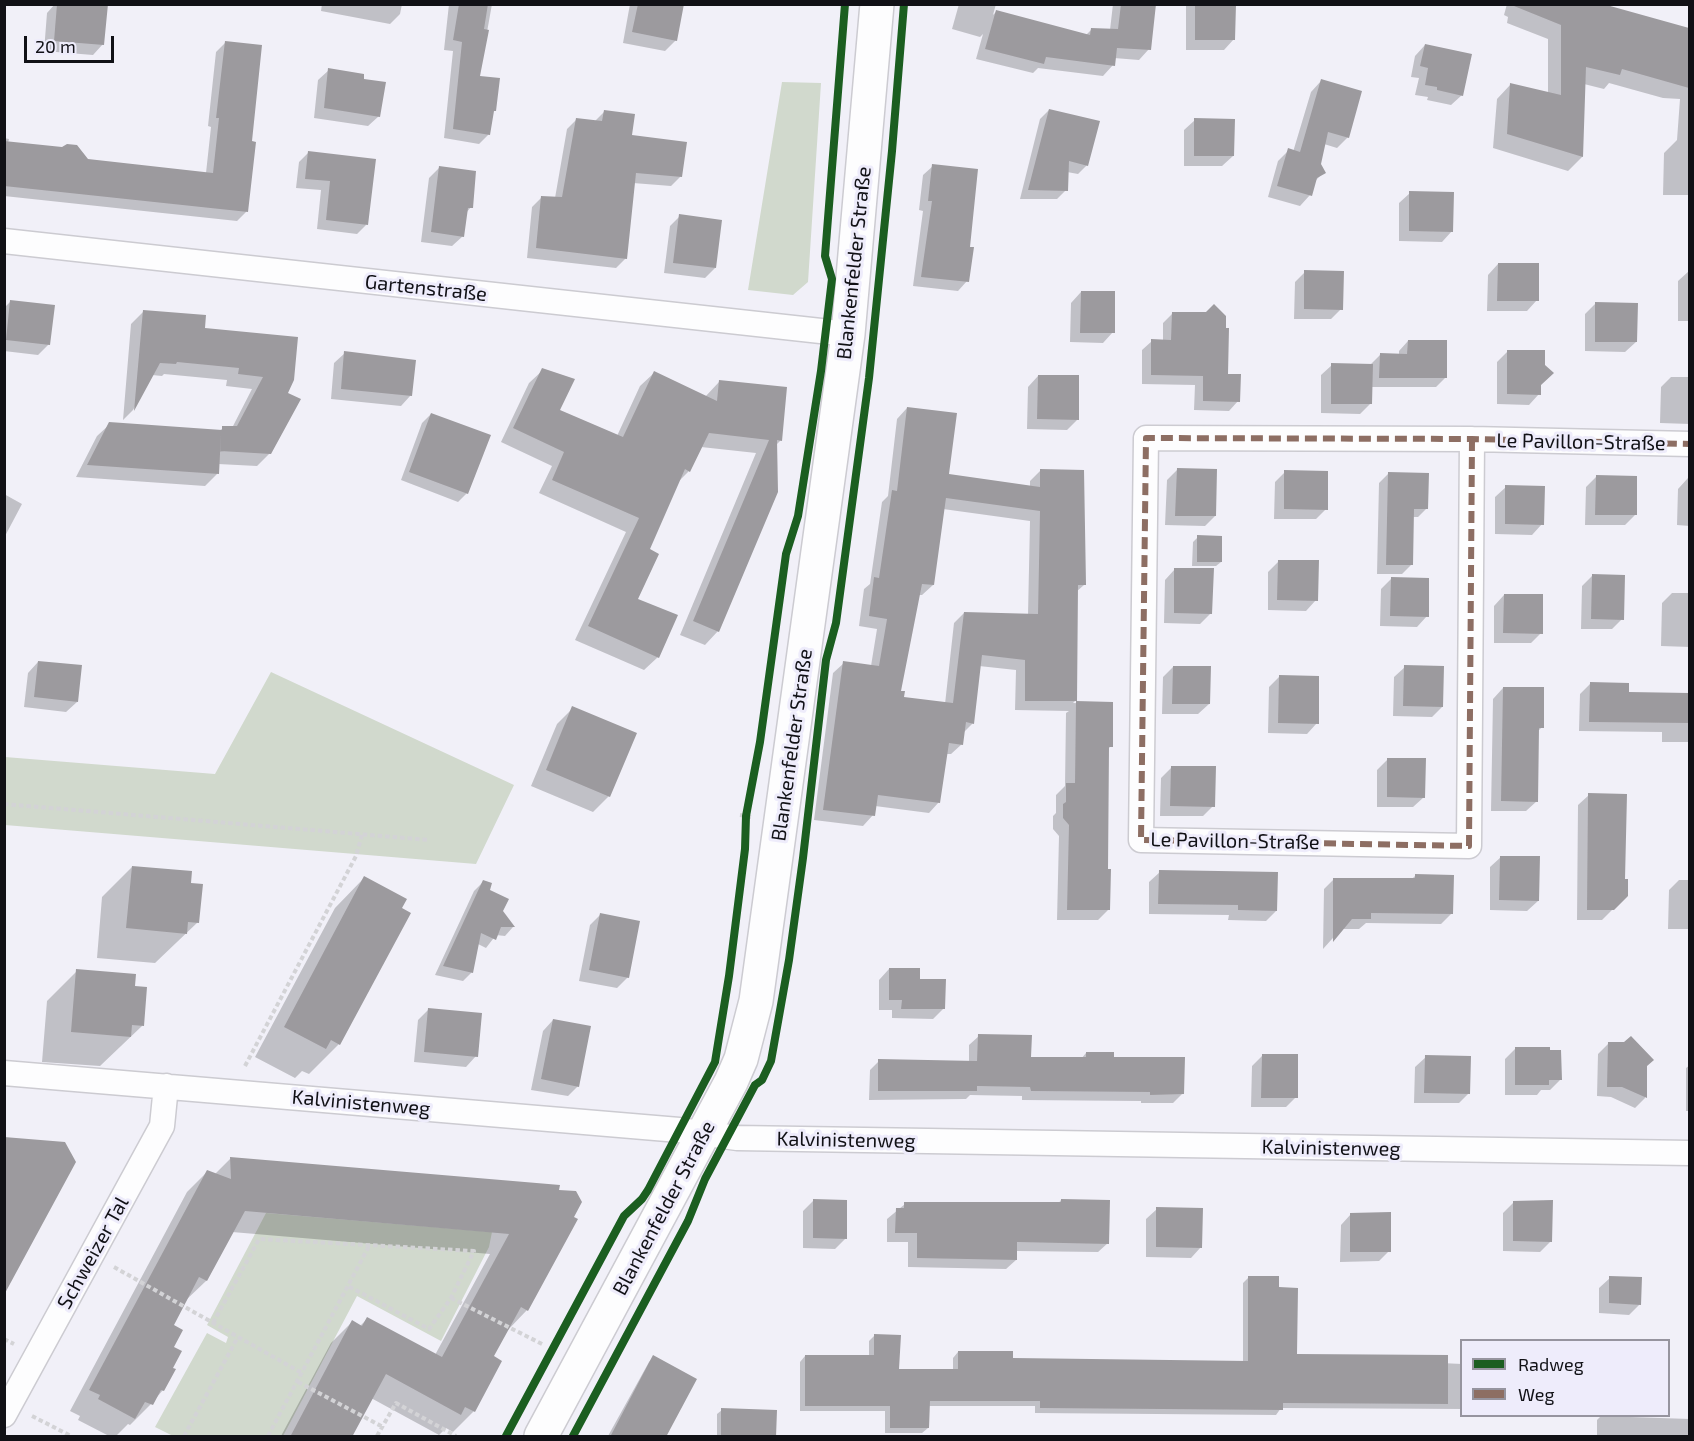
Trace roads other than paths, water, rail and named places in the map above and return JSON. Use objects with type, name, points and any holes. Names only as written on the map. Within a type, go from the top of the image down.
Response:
[{"type":"street","name":"Blankenfelder Straße","points":[[541,1437],[705,1133],[741,1059],[756,1000],[848,334],[877,4]]},
{"type":"street","name":"Gartenstraße","points":[[4,242],[848,334]]},
{"type":"street","name":"Le Pavillon-Straße","points":[[1472,439],[1469,846],[1141,840],[1146,438],[1472,439],[1689,444]]},
{"type":"street","name":"Kalvinistenweg","points":[[4,1073],[742,1138],[1689,1154]]},
{"type":"street","name":"Schweizer Tal","points":[[7,1410],[162,1126],[166,1086]]}]
